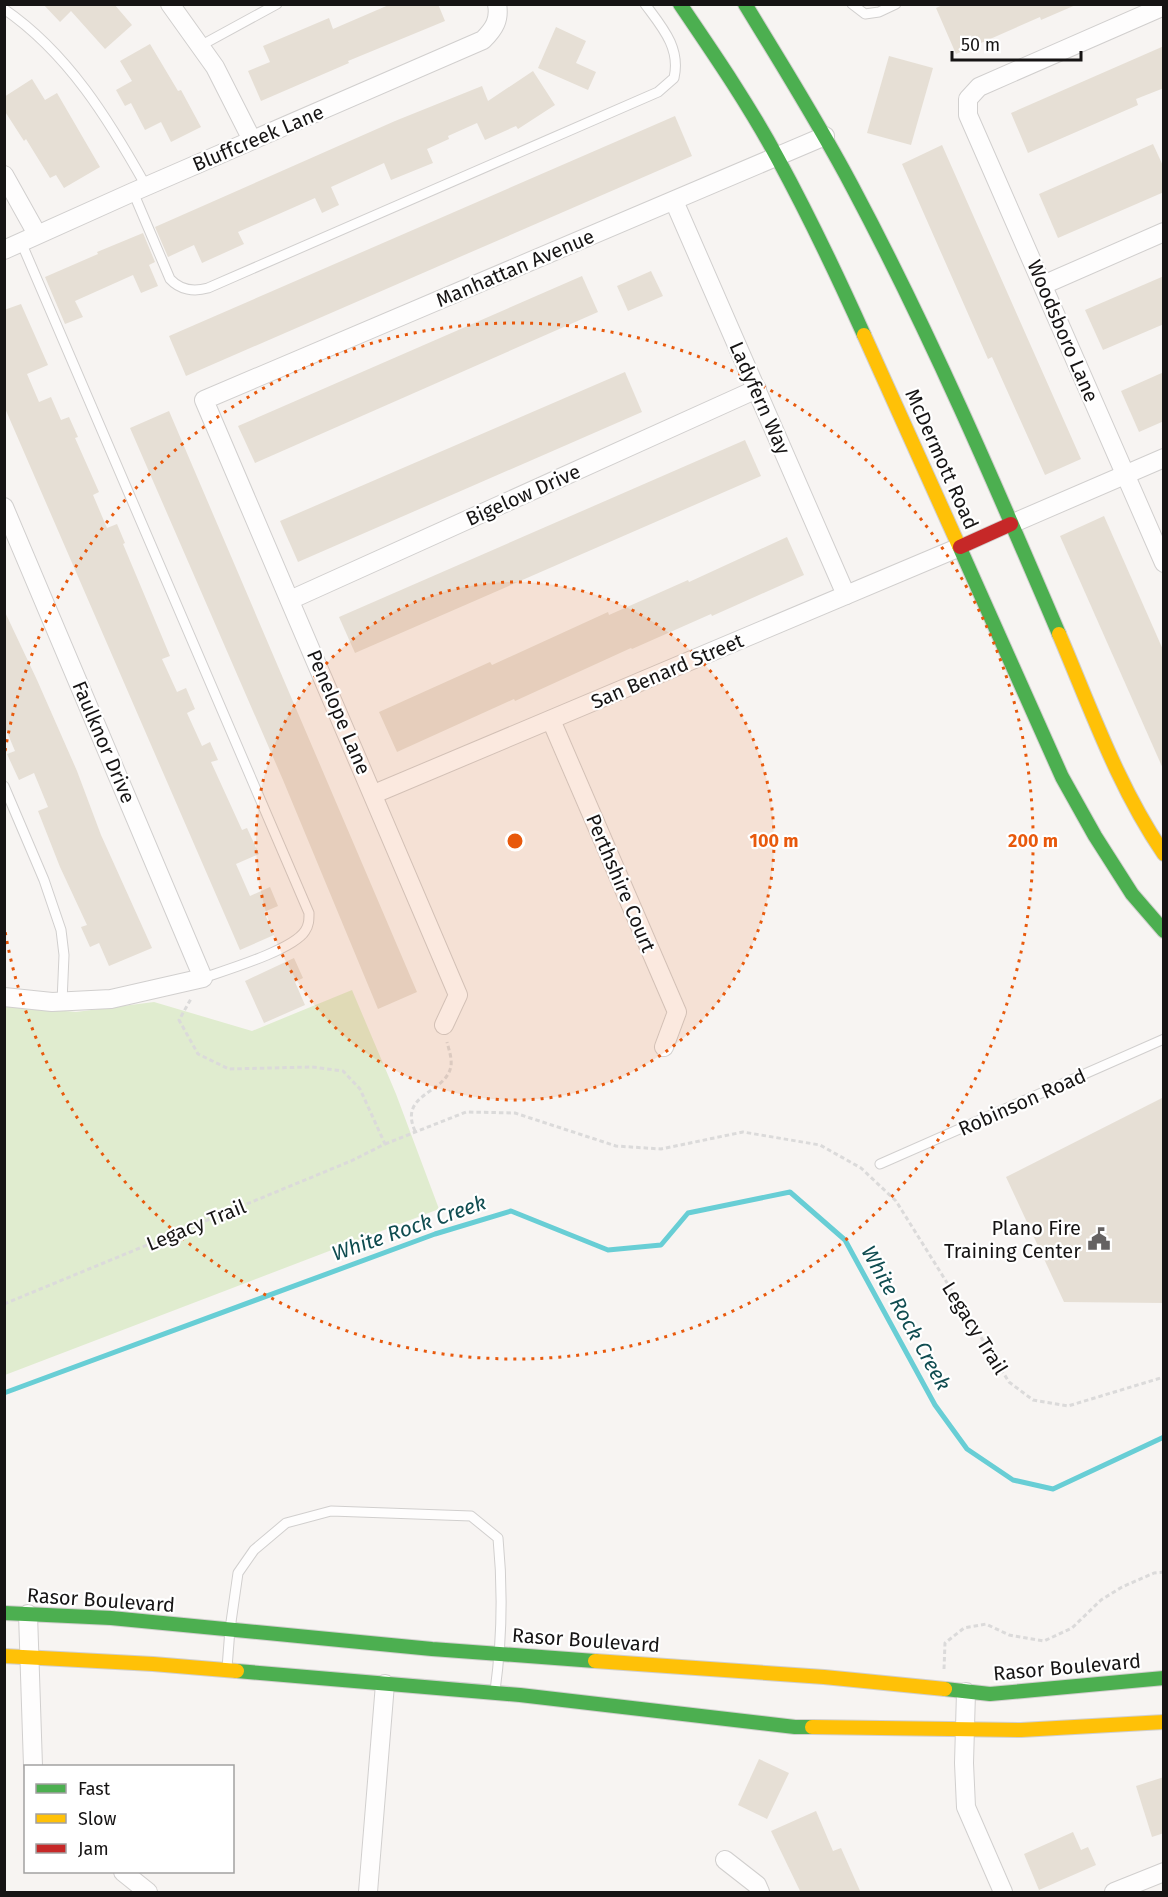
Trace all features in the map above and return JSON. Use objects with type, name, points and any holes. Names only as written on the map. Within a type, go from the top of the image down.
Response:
[{"type":"main road","name":"McDermott Road","points":[[680,4],[719,61],[777,157],[830,259],[1062,777],[1095,836],[1132,894],[1164,931]]},
{"type":"main road","name":"McDermott Road","points":[[745,4],[777,53],[825,136],[927,333],[1116,768],[1146,828],[1164,855]]},
{"type":"main road","points":[[960,547],[1011,524]]},
{"type":"main road","name":"Rasor Boulevard","points":[[4,1613],[111,1618],[500,1654],[824,1677],[990,1694],[1164,1678]]},
{"type":"main road","points":[[4,1656],[227,1670],[494,1693],[795,1727],[1021,1730],[1164,1722]]},
{"type":"street","points":[[170,4],[215,67],[252,140]]},
{"type":"street","name":"Woodsboro Lane","points":[[1164,6],[979,87],[968,99],[968,115],[1164,563]]},
{"type":"street","name":"Bluffcreek Lane","points":[[21,242],[483,40],[494,28],[498,9]]},
{"type":"street","name":"Manhattan Avenue","points":[[204,400],[825,136]]},
{"type":"street","points":[[4,175],[21,242]]},
{"type":"street","name":"Ladyfern Way","points":[[674,201],[846,595]]},
{"type":"street","points":[[1043,285],[1164,232]]},
{"type":"street","name":"Bigelow Drive","points":[[290,600],[756,389]]},
{"type":"street","name":"Penelope Lane","points":[[204,400],[458,995],[444,1025]]},
{"type":"street","points":[[1011,524],[1164,458]]},
{"type":"street","name":"Faulknor Drive","points":[[4,507],[203,978]]},
{"type":"street","name":"San Benard Street","points":[[374,794],[960,547]]},
{"type":"street","name":"Perthshire Court","points":[[551,720],[677,1012],[664,1047]]},
{"type":"street","points":[[4,997],[62,1002],[111,999],[203,978]]},
{"type":"street","points":[[28,1614],[33,1765]]},
{"type":"street","points":[[368,1893],[385,1684]]},
{"type":"street","points":[[966,1692],[964,1763],[966,1807],[1003,1893]]},
{"type":"street","points":[[725,1860],[757,1885],[760,1893]]},
{"type":"street","points":[[1114,1893],[1164,1872]]},
{"type":"street","points":[[124,1873],[148,1893]]},
{"type":"lane","points":[[200,46],[277,4]]},
{"type":"lane","points":[[4,9],[29,26],[71,70],[116,132],[140,189],[170,279],[176,285],[191,291],[208,288],[658,92],[674,78],[675,59],[668,36],[645,4]]},
{"type":"lane","points":[[852,4],[865,14],[879,12],[896,4]]},
{"type":"lane","points":[[21,242],[309,913],[309,924],[300,938],[239,966],[203,978]]},
{"type":"lane","points":[[4,786],[44,880],[61,930],[64,955],[62,1002]]},
{"type":"lane","name":"Robinson Road","points":[[880,1164],[1164,1039]]},
{"type":"lane","points":[[227,1670],[238,1573],[254,1550],[285,1523],[331,1511],[471,1516],[498,1538],[502,1581],[500,1654],[494,1693]]},
{"type":"path","points":[[179,1020],[198,1054],[229,1069],[312,1067],[343,1071],[360,1089],[385,1144]]},
{"type":"path","points":[[415,1131],[411,1114],[416,1102],[443,1080],[450,1069],[451,1060],[444,1025]]},
{"type":"path","name":"Legacy Trail","points":[[4,1304],[351,1161],[415,1131],[466,1112],[515,1113],[616,1146],[661,1149],[743,1131],[820,1145],[861,1168],[896,1201],[1009,1382],[1033,1400],[1068,1407],[1164,1377]]},
{"type":"path","points":[[943,1674],[945,1643],[964,1628],[986,1624],[1009,1635],[1044,1641],[1072,1628],[1101,1600],[1122,1587],[1154,1573],[1164,1572]]},
{"type":"green space","points":[[352,990],[396,1094],[439,1209],[5,1375],[5,1005],[76,1012],[154,1002],[252,1031]]},
{"type":"building","points":[[43,4],[114,4],[132,25],[105,49],[71,11],[60,22]]},
{"type":"building","points":[[391,4],[438,4],[445,21],[348,61],[349,63],[261,101],[248,71],[270,62],[263,46],[329,18],[333,29]]},
{"type":"building","points":[[945,4],[1078,4],[1041,20],[1040,17],[956,54],[936,8]]},
{"type":"building","points":[[556,27],[586,41],[576,63],[596,72],[588,90],[538,68]]},
{"type":"building","points":[[150,44],[178,91],[181,90],[201,127],[171,142],[161,122],[145,130],[131,103],[125,106],[116,90],[132,81],[120,61]]},
{"type":"building","points":[[1164,46],[1164,88],[1136,99],[1138,105],[1028,153],[1011,113]]},
{"type":"building","points":[[889,56],[933,68],[911,145],[867,133]]},
{"type":"building","points":[[533,71],[555,105],[518,129],[516,126],[485,140],[477,123],[448,136],[449,139],[427,149],[433,163],[391,180],[384,163],[331,187],[339,205],[322,213],[315,198],[238,232],[244,244],[202,263],[194,245],[168,257],[155,227],[395,121],[482,86],[488,101]]},
{"type":"building","points":[[32,79],[45,100],[57,93],[100,167],[64,188],[56,175],[50,178],[26,139],[24,141],[4,110],[4,97]]},
{"type":"building","points":[[675,116],[692,156],[186,376],[169,336]]},
{"type":"building","points":[[1153,144],[1164,168],[1164,192],[1058,238],[1039,194]]},
{"type":"building","points":[[942,145],[1081,459],[1045,475],[992,357],[988,359],[902,164]]},
{"type":"building","points":[[143,233],[155,262],[149,265],[158,286],[141,293],[133,275],[75,301],[83,317],[65,324],[45,277]]},
{"type":"building","points":[[651,271],[663,296],[628,311],[617,286]]},
{"type":"building","points":[[582,276],[598,312],[255,463],[238,426]]},
{"type":"building","points":[[1164,276],[1164,324],[1103,350],[1085,310]]},
{"type":"building","points":[[21,304],[48,365],[27,374],[39,402],[51,397],[61,420],[69,417],[78,437],[75,438],[99,492],[93,495],[107,528],[117,524],[125,543],[123,544],[170,656],[162,659],[177,692],[186,688],[195,709],[187,713],[202,746],[210,742],[218,760],[211,762],[242,830],[247,828],[259,854],[236,864],[250,896],[270,887],[278,906],[264,912],[274,935],[240,950],[4,406],[4,310]]},
{"type":"building","points":[[625,372],[642,412],[298,562],[280,521]]},
{"type":"building","points":[[1164,372],[1164,421],[1139,432],[1121,391]]},
{"type":"building","points":[[169,411],[417,992],[378,1009],[283,780],[130,428]]},
{"type":"building","points":[[745,440],[761,476],[355,653],[339,617]]},
{"type":"building","points":[[1104,516],[1164,652],[1164,771],[1060,536]]},
{"type":"building","points":[[787,537],[804,575],[712,616],[711,614],[631,648],[397,752],[379,712],[490,662],[492,665],[608,612],[609,615],[688,580],[689,582]]},
{"type":"building","points":[[4,610],[77,771],[101,835],[152,948],[109,966],[99,943],[90,947],[81,927],[87,925],[60,867],[38,811],[48,807],[34,773],[19,780],[7,754],[15,751],[4,725]]},
{"type":"building","points":[[294,958],[303,978],[295,982],[305,1005],[264,1023],[245,981]]},
{"type":"building","name":"Plano Fire Training Center","points":[[1164,1097],[1164,1303],[1064,1302],[1006,1177]]},
{"type":"building","points":[[759,1759],[789,1773],[767,1819],[738,1805]]},
{"type":"building","points":[[1164,1777],[1164,1833],[1152,1837],[1136,1786]]},
{"type":"building","points":[[816,1811],[833,1851],[841,1848],[861,1893],[801,1893],[771,1831]]},
{"type":"building","points":[[1073,1832],[1081,1850],[1088,1847],[1096,1865],[1039,1890],[1024,1854]]},
{"type":"waterway","name":"White Rock Creek","points":[[4,1393],[435,1234],[511,1211],[608,1250],[661,1245],[688,1213],[790,1192],[845,1240],[935,1405],[967,1449],[1013,1480],[1053,1489],[1164,1437]]},
{"type":"traffic: fast","points":[[680,4],[767,139],[812,224],[864,335]]},
{"type":"traffic: fast","points":[[745,4],[827,141],[909,298],[961,409],[1059,634]]},
{"type":"traffic: fast","points":[[959,546],[1062,777],[1095,836],[1132,894],[1164,931]]},
{"type":"traffic: fast","points":[[4,1613],[111,1618],[432,1649],[595,1661]]},
{"type":"traffic: fast","points":[[237,1671],[520,1695],[795,1727],[812,1727]]},
{"type":"traffic: fast","points":[[945,1689],[990,1694],[1164,1678]]},
{"type":"traffic: slow","points":[[864,335],[959,546]]},
{"type":"traffic: slow","points":[[1059,634],[1119,775],[1164,854]]},
{"type":"traffic: slow","points":[[4,1656],[237,1671]]},
{"type":"traffic: slow","points":[[595,1661],[824,1677],[945,1689]]},
{"type":"traffic: slow","points":[[812,1727],[1021,1730],[1164,1722]]},
{"type":"traffic: jam","points":[[960,547],[1011,524]]},
{"type":"place","name":"Plano Fire Training Center","points":[[1099,1239]]}]
